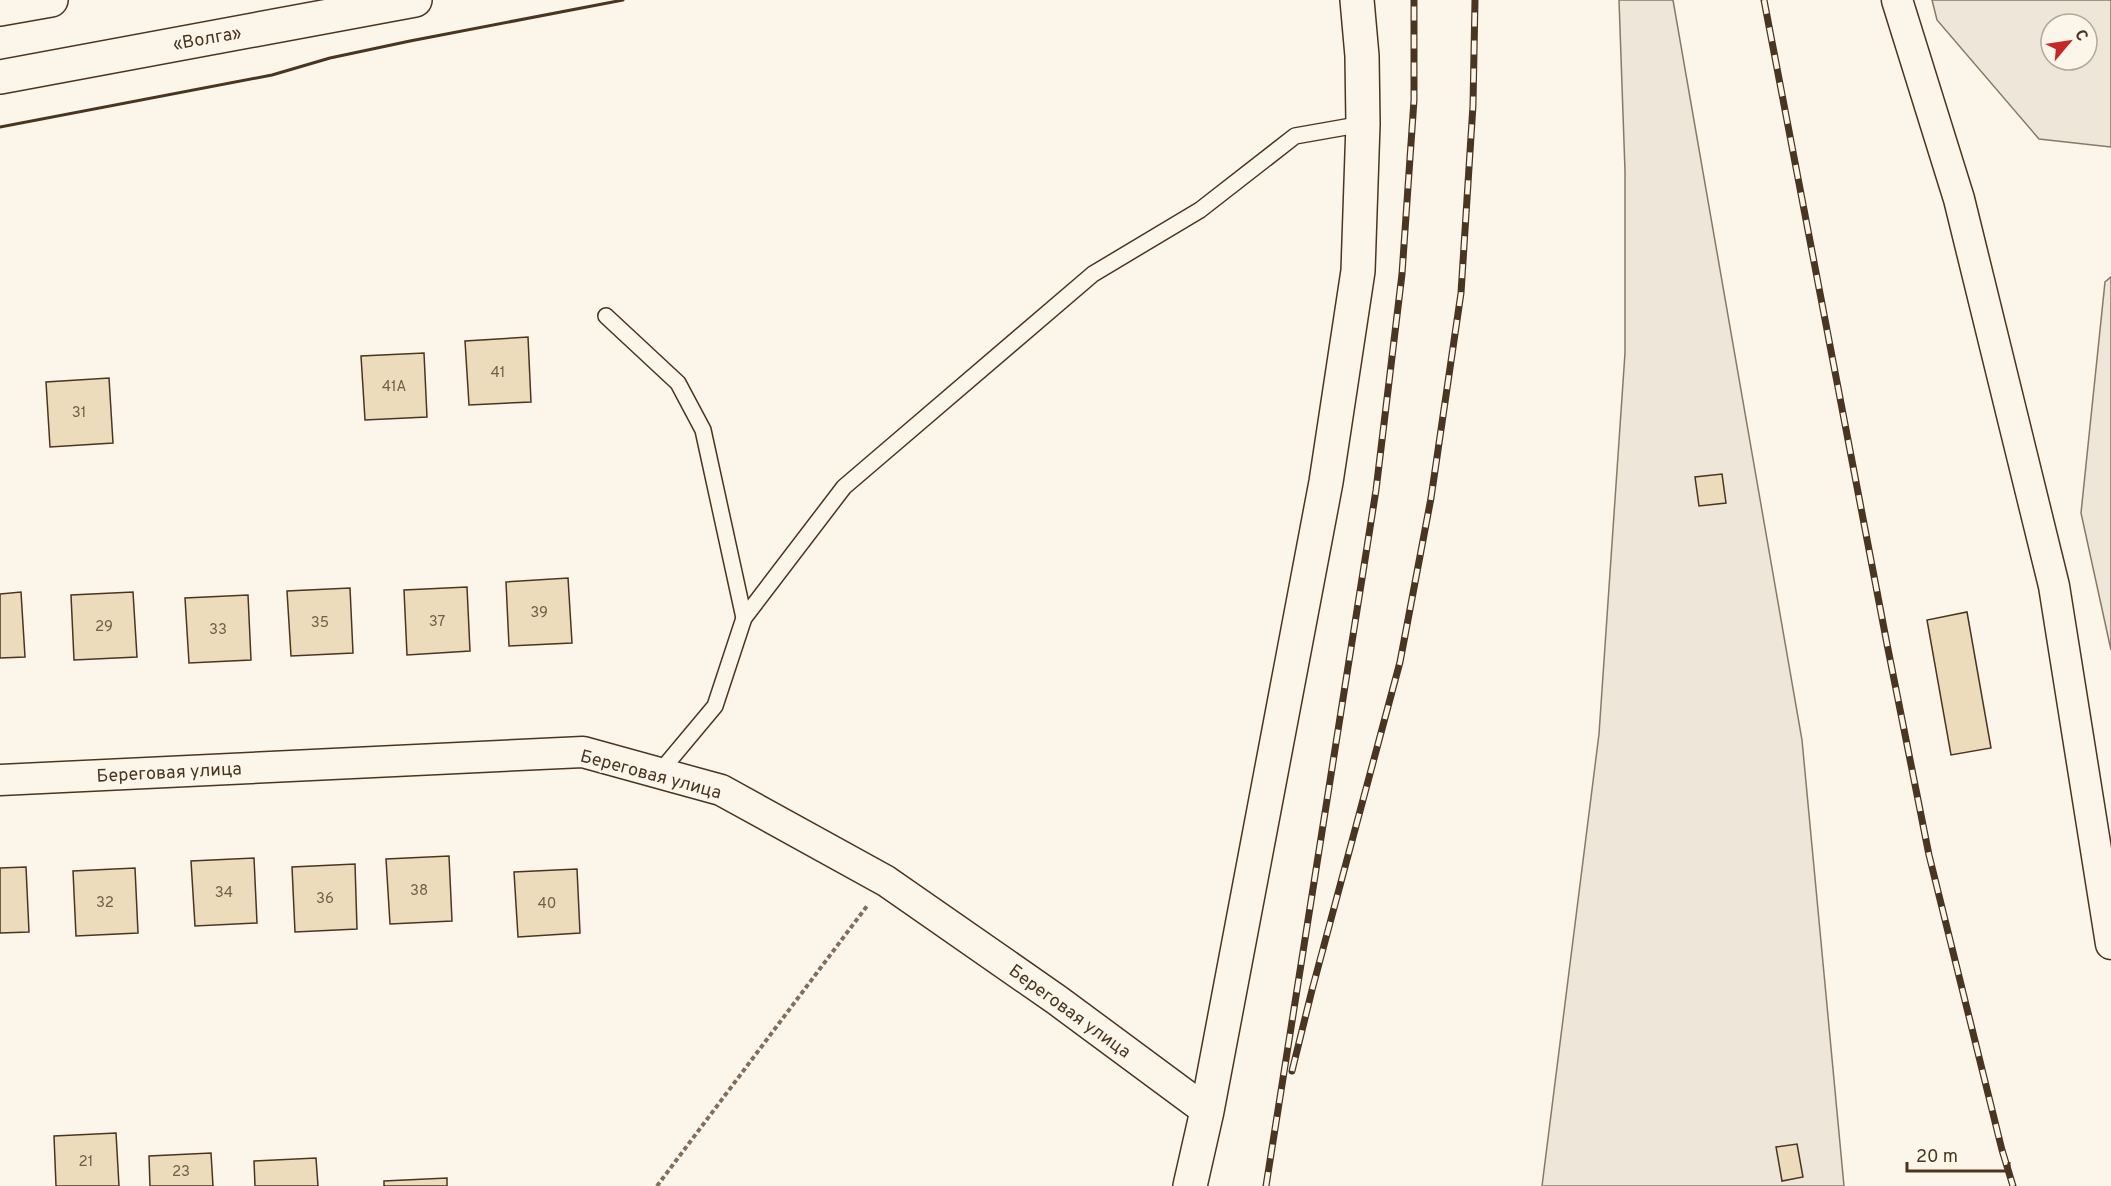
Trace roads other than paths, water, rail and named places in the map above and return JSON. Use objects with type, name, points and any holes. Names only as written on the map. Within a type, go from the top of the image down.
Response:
[{"type":"main road","points":[[0,9],[51,0]]},
{"type":"main road","name":"«Волга»","points":[[0,77],[415,0]]},
{"type":"main road","points":[[1190,1186],[1207,1111],[1326,482],[1358,271],[1363,124],[1362,56],[1357,0]]},
{"type":"street","points":[[1898,0],[1959,199],[2054,586],[2111,944]]},
{"type":"street","name":"Береговая улица","points":[[0,780],[583,752],[721,790],[886,881],[1057,1000],[1207,1111]]},
{"type":"lane","points":[[659,773],[716,706],[744,618],[844,487],[1093,274],[1200,210],[1295,136],[1363,124]]},
{"type":"lane","points":[[606,316],[678,383],[703,430],[744,618]]},
{"type":"railway","points":[[1266,1186],[1376,490],[1402,274],[1414,100],[1414,0]]},
{"type":"railway","points":[[1292,1071],[1400,662],[1431,498],[1461,293],[1473,105],[1475,0]]},
{"type":"railway","points":[[1764,0],[1929,855],[2002,1150],[2013,1186]]}]
